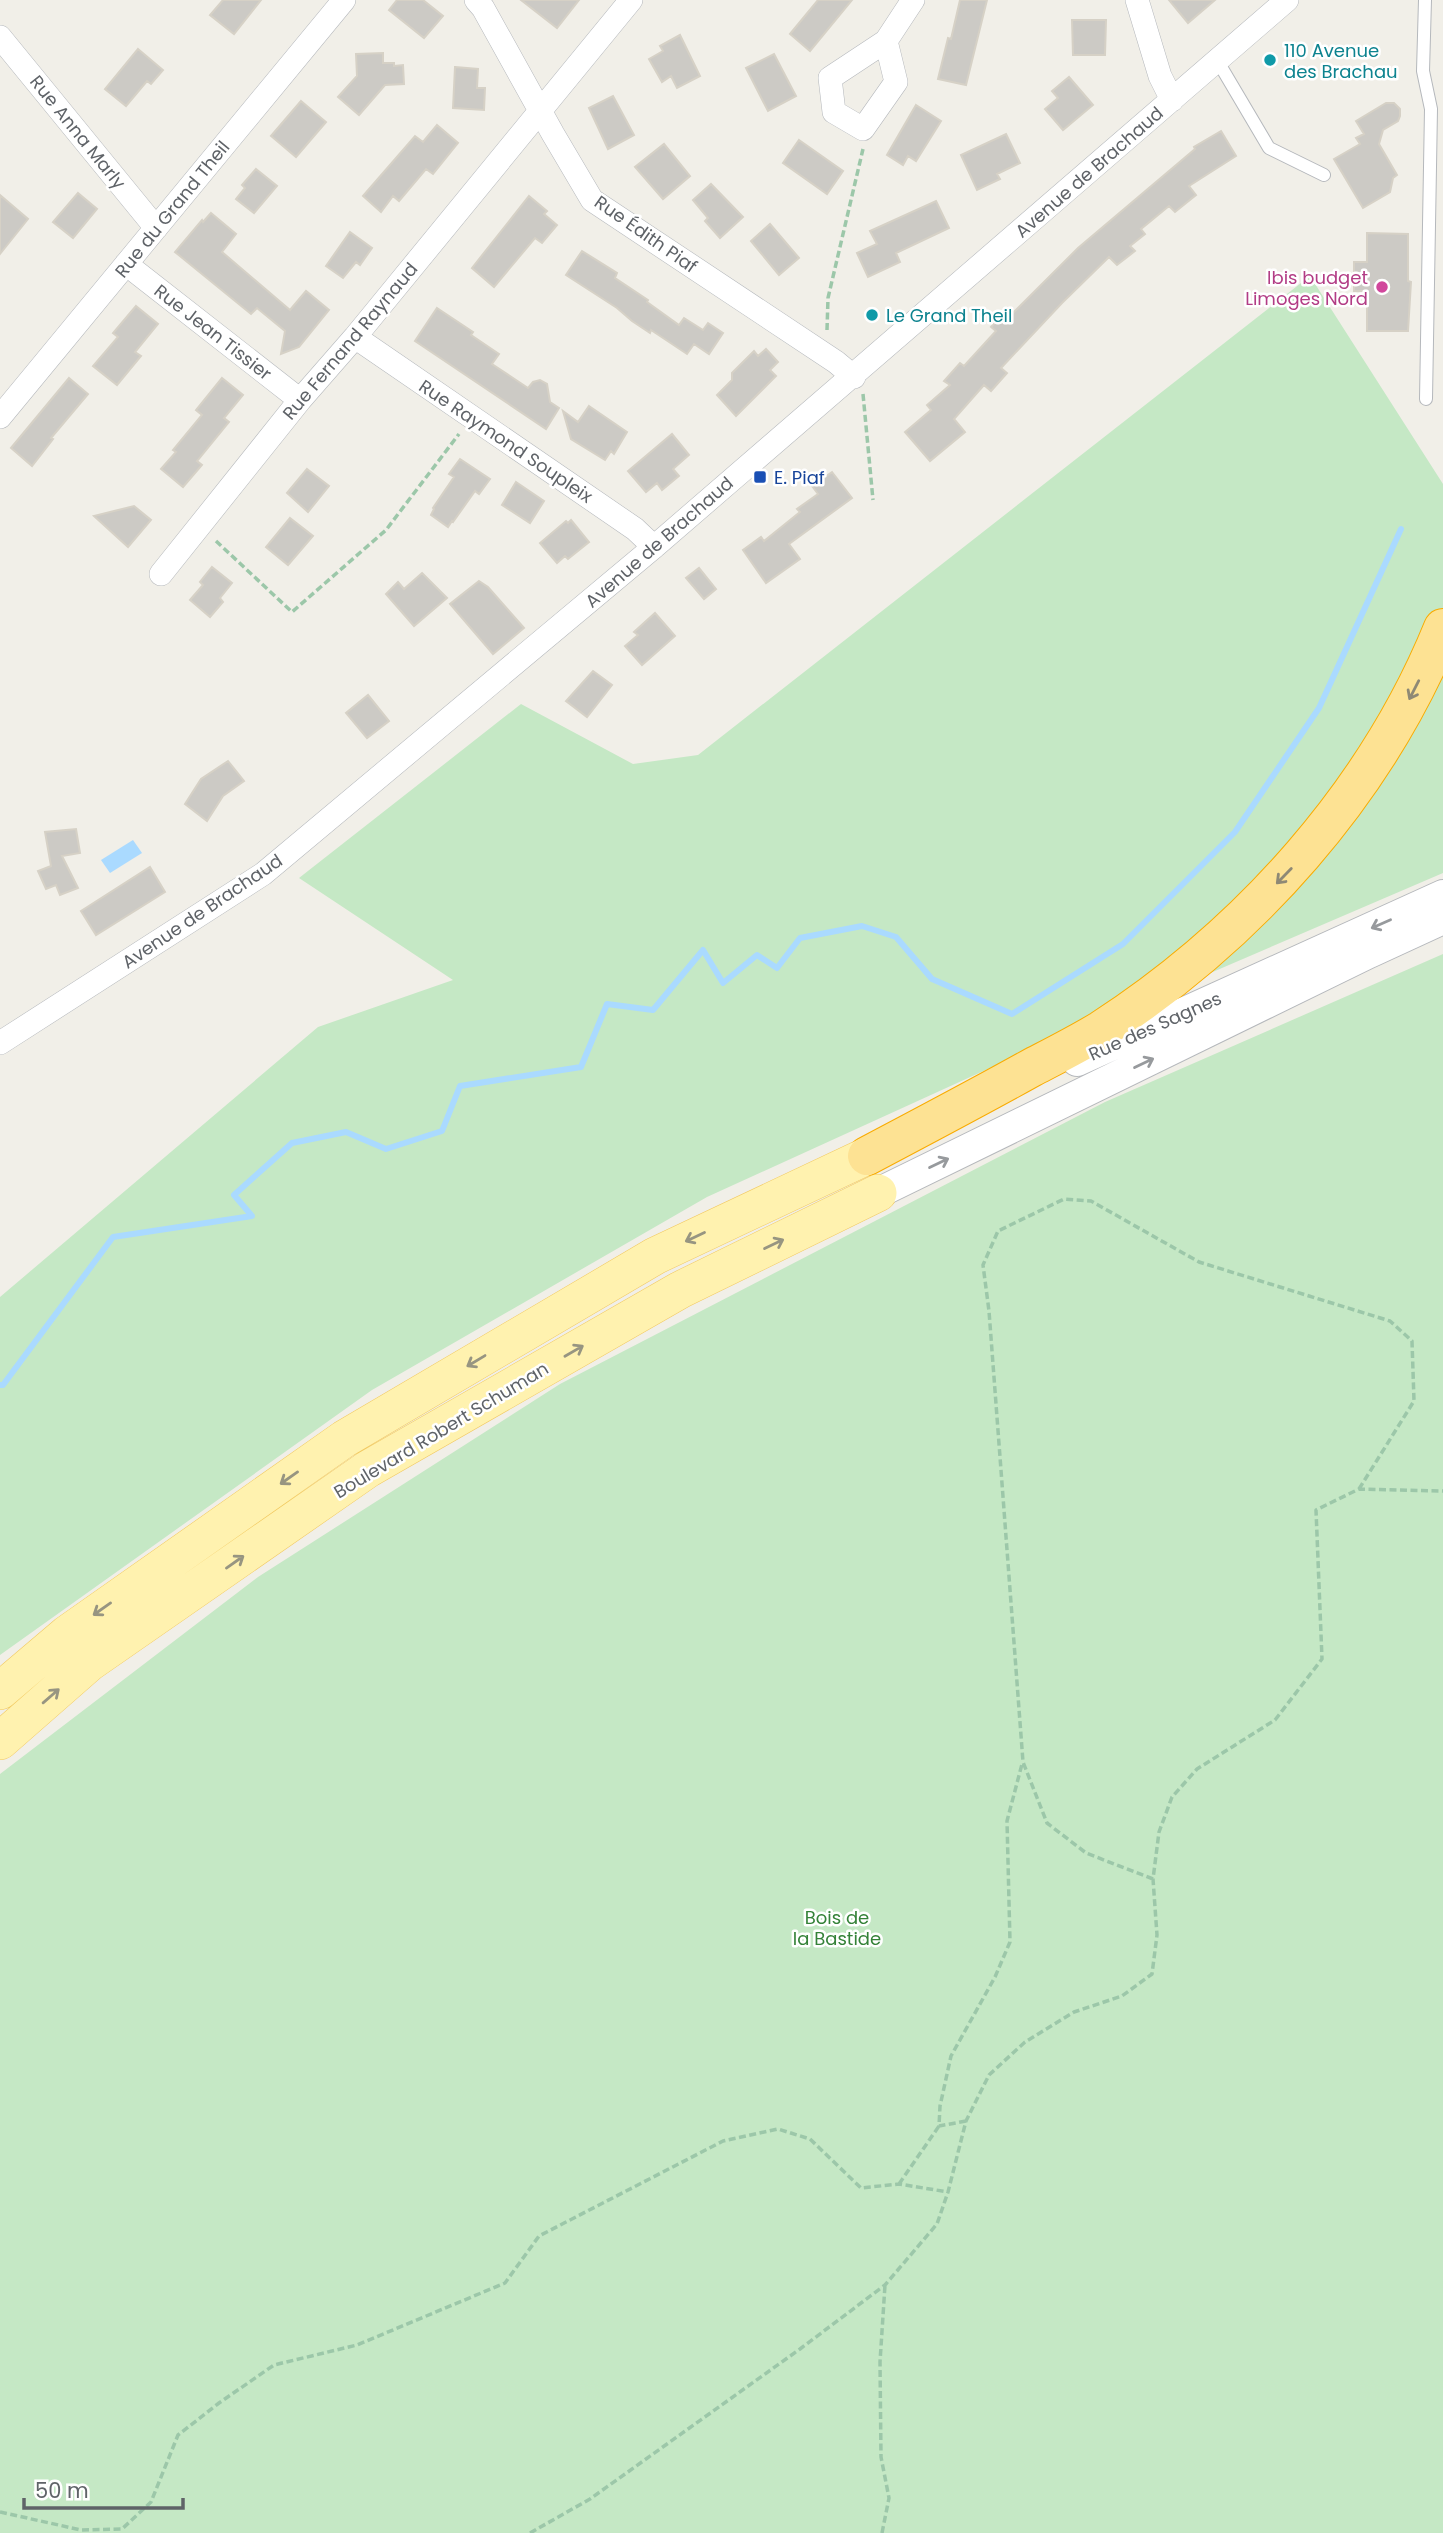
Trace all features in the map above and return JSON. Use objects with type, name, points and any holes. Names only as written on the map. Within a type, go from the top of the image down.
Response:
[{"type":"highway","points":[[867,1156],[1099,1031],[1149,996],[1233,928],[1297,862],[1353,790],[1399,719],[1443,628]]},
{"type":"main road","points":[[0,1691],[66,1634],[344,1439],[655,1256],[867,1156]]},
{"type":"main road","name":"Boulevard Robert Schuman","points":[[0,1741],[89,1663],[368,1469],[680,1290],[878,1193]]},
{"type":"street","name":"Rue du Grand Theil","points":[[0,417],[344,0]]},
{"type":"street","name":"Rue Édith Piaf","points":[[476,0],[592,200],[836,362],[854,377]]},
{"type":"street","name":"Rue Fernand Raynaud","points":[[160,574],[300,400],[355,337],[631,0]]},
{"type":"street","points":[[886,41],[895,82],[863,129],[834,112],[830,78],[886,41],[913,0]]},
{"type":"street","points":[[1137,0],[1160,76],[1172,100]]},
{"type":"street","name":"Avenue de Brachaud","points":[[0,1043],[263,874],[854,377],[1287,0]]},
{"type":"street","name":"Rue Anna Marly","points":[[0,37],[156,228]]},
{"type":"street","name":"Rue Jean Tissier","points":[[127,264],[300,400]]},
{"type":"street","name":"Rue Raymond Soupleix","points":[[355,337],[635,528],[654,547]]},
{"type":"street","name":"Rue des Sagnes","points":[[867,1156],[1443,895]]},
{"type":"street","name":"Rue des Sagnes","points":[[878,1193],[1443,919]]},
{"type":"lane","points":[[1424,0],[1423,71],[1431,110],[1426,399]]},
{"type":"lane","points":[[1217,60],[1269,148],[1324,175]]},
{"type":"path","points":[[827,331],[828,298],[864,146],[863,129]]},
{"type":"path","points":[[854,377],[864,397],[873,500]]},
{"type":"path","points":[[212,537],[292,612],[386,530],[464,426]]},
{"type":"path","points":[[1153,1879],[1086,1853],[1047,1823],[1023,1762],[990,1324],[983,1265],[998,1231],[1064,1199],[1091,1200],[1199,1262],[1390,1321],[1412,1341],[1413,1401],[1359,1489]]},
{"type":"path","points":[[530,2533],[590,2499],[885,2285],[937,2224],[966,2120],[989,2075],[1025,2042],[1074,2012],[1122,1996],[1152,1974],[1157,1935],[1153,1879],[1159,1832],[1172,1797],[1197,1769],[1275,1720],[1322,1659],[1316,1510],[1359,1489],[1443,1491]]},
{"type":"path","points":[[899,2184],[939,2126],[940,2106],[951,2056],[995,1978],[1010,1942],[1007,1821],[1023,1762]]},
{"type":"path","points":[[939,2126],[966,2120]]},
{"type":"path","points":[[0,2511],[81,2530],[122,2529],[151,2502],[178,2435],[274,2365],[357,2345],[505,2283],[539,2236],[723,2141],[778,2129],[810,2138],[862,2188],[899,2184],[948,2192]]},
{"type":"path","points":[[882,2533],[889,2498],[881,2456],[880,2362],[885,2285]]},
{"type":"green space","points":[[1310,276],[1443,484],[1443,873],[1001,1063],[707,1197],[372,1390],[0,1655],[0,1297],[318,1027],[453,980],[299,878],[521,704],[633,764],[698,755]]},
{"type":"green space","name":"Bois de la Bastide","points":[[1443,954],[1443,2533],[0,2533],[0,1774],[258,1577],[560,1384],[1105,1102]]},
{"type":"water","points":[[133,840],[142,853],[110,873],[101,860]]},
{"type":"building","points":[[223,0],[261,0],[234,34],[210,15]]},
{"type":"building","points":[[397,0],[423,0],[443,16],[424,38],[389,10]]},
{"type":"building","points":[[521,0],[579,0],[557,28]]},
{"type":"building","points":[[818,0],[852,0],[810,51],[790,34]]},
{"type":"building","points":[[960,0],[987,0],[966,85],[938,79]]},
{"type":"building","points":[[1169,0],[1215,0],[1188,23]]},
{"type":"building","points":[[1072,20],[1106,20],[1105,55],[1073,55]]},
{"type":"building","points":[[680,35],[700,76],[677,88],[671,76],[662,82],[649,59],[663,51],[660,46]]},
{"type":"building","points":[[138,49],[163,70],[151,84],[147,81],[126,106],[105,89]]},
{"type":"building","points":[[383,53],[383,63],[403,65],[404,84],[385,85],[359,115],[338,97],[357,76],[356,54]]},
{"type":"building","points":[[774,54],[796,96],[768,111],[746,68]]},
{"type":"building","points":[[455,67],[478,69],[477,88],[485,88],[484,110],[453,108]]},
{"type":"building","points":[[1069,77],[1093,105],[1063,130],[1045,109],[1058,98],[1052,91]]},
{"type":"building","points":[[613,96],[634,135],[608,149],[589,108]]},
{"type":"building","points":[[301,101],[326,122],[296,157],[271,136]]},
{"type":"building","points":[[1386,103],[1394,103],[1400,109],[1400,116],[1398,121],[1383,130],[1379,144],[1397,175],[1393,178],[1390,192],[1363,208],[1334,159],[1360,144],[1356,138],[1364,134],[1356,121]]},
{"type":"building","points":[[916,105],[941,121],[916,161],[908,156],[903,165],[887,155]]},
{"type":"building","points":[[437,125],[458,143],[433,174],[426,169],[399,201],[393,196],[381,212],[363,196],[415,136],[423,142]]},
{"type":"building","points":[[1221,131],[1236,156],[1189,186],[1196,195],[1175,212],[1169,206],[1141,229],[1145,234],[1130,246],[1135,251],[1117,265],[1109,257],[1062,303],[1001,368],[1007,373],[991,391],[984,385],[954,419],[965,432],[930,461],[905,432],[931,410],[927,405],[950,385],[944,381],[960,363],[964,366],[996,331],[991,327],[1002,315],[1007,319],[1078,248],[1195,149],[1194,147]]},
{"type":"building","points":[[1006,134],[1020,163],[997,174],[1000,179],[977,190],[961,155]]},
{"type":"building","points":[[799,140],[843,171],[827,194],[783,163]]},
{"type":"building","points":[[664,144],[690,176],[663,199],[635,167]]},
{"type":"building","points":[[256,169],[277,186],[254,213],[236,199],[245,188],[242,185]]},
{"type":"building","points":[[711,184],[743,217],[720,238],[705,221],[708,218],[693,200]]},
{"type":"building","points":[[78,193],[97,209],[73,238],[53,222]]},
{"type":"building","points":[[0,195],[28,219],[0,254]]},
{"type":"building","points":[[529,196],[547,211],[544,214],[557,225],[542,243],[535,238],[494,287],[472,268]]},
{"type":"building","points":[[936,201],[949,228],[896,253],[900,262],[868,277],[857,253],[877,244],[870,231]]},
{"type":"building","points":[[211,213],[236,234],[222,252],[290,310],[306,291],[329,310],[299,347],[281,354],[285,331],[257,308],[251,314],[175,252]]},
{"type":"building","points":[[770,224],[799,258],[779,275],[751,241]]},
{"type":"building","points":[[350,232],[372,248],[360,265],[356,262],[343,278],[326,266]]},
{"type":"building","name":"Ibis budget Limoges Nord","points":[[1367,233],[1408,234],[1408,281],[1411,282],[1408,331],[1367,331],[1367,291],[1354,291],[1354,262],[1367,262]]},
{"type":"building","points":[[582,251],[617,273],[615,278],[679,325],[684,318],[703,330],[708,323],[723,333],[709,354],[694,344],[687,354],[651,330],[650,333],[566,275]]},
{"type":"building","points":[[136,306],[158,324],[135,352],[141,356],[117,385],[93,366],[118,337],[113,333]]},
{"type":"building","points":[[437,308],[473,332],[471,335],[499,354],[492,364],[528,388],[533,382],[540,380],[547,384],[550,402],[559,408],[546,429],[415,341]]},
{"type":"building","points":[[766,349],[778,362],[770,370],[776,376],[736,416],[717,395],[732,380],[732,373],[754,351],[758,356]]},
{"type":"building","points":[[69,378],[88,394],[51,438],[53,439],[32,466],[11,448]]},
{"type":"building","points":[[222,378],[243,395],[224,418],[229,422],[197,461],[202,465],[183,487],[161,469],[202,415],[196,410]]},
{"type":"building","points":[[589,406],[627,432],[614,454],[611,451],[605,460],[571,439],[563,411],[578,422]]},
{"type":"building","points":[[672,434],[689,455],[673,469],[679,476],[662,490],[657,483],[646,492],[628,471]]},
{"type":"building","points":[[460,459],[490,479],[479,494],[475,491],[448,527],[431,515],[454,477],[449,474]]},
{"type":"building","points":[[307,469],[329,486],[308,512],[287,493]]},
{"type":"building","points":[[832,472],[852,498],[789,544],[800,559],[766,583],[743,550],[761,537],[764,541],[800,512],[797,509],[818,494],[812,486]]},
{"type":"building","points":[[516,482],[544,501],[530,523],[502,505]]},
{"type":"building","points":[[134,506],[151,520],[128,547],[94,516]]},
{"type":"building","points":[[290,518],[313,536],[288,565],[266,547]]},
{"type":"building","points":[[571,520],[589,542],[568,559],[565,556],[557,563],[540,543],[566,521],[568,523]]},
{"type":"building","points":[[212,567],[232,583],[220,598],[223,602],[210,617],[190,600],[203,585],[200,582]]},
{"type":"building","points":[[699,568],[716,589],[704,599],[686,578]]},
{"type":"building","points":[[422,573],[447,598],[414,626],[386,594],[398,582],[404,589]]},
{"type":"building","points":[[479,581],[488,587],[524,628],[493,654],[450,604]]},
{"type":"building","points":[[655,613],[675,636],[642,665],[625,646],[638,635],[634,632]]},
{"type":"building","points":[[593,671],[612,685],[587,717],[566,701]]},
{"type":"building","points":[[368,695],[389,721],[367,738],[346,713]]},
{"type":"building","points":[[228,761],[244,781],[223,796],[207,821],[185,804],[201,779]]},
{"type":"building","points":[[76,829],[80,853],[62,856],[78,888],[60,895],[56,885],[46,889],[38,871],[51,866],[45,832]]},
{"type":"building","points":[[150,867],[165,892],[96,935],[81,911]]},
{"type":"waterway","points":[[0,1385],[3,1385],[113,1237],[252,1216],[234,1195],[292,1143],[346,1132],[386,1149],[442,1131],[460,1086],[581,1067],[607,1004],[653,1010],[703,950],[723,983],[757,955],[777,968],[800,938],[862,926],[896,937],[932,979],[1012,1014],[1123,944],[1235,832],[1319,708],[1401,529]]},
{"type":"place","name":"110 Avenue des Brachau","points":[[1270,60]]},
{"type":"place","name":"Ibis budget Limoges Nord","points":[[1382,287]]},
{"type":"place","name":"Le Grand Theil","points":[[872,315]]},
{"type":"place","name":"E. Piaf","points":[[760,477]]}]
